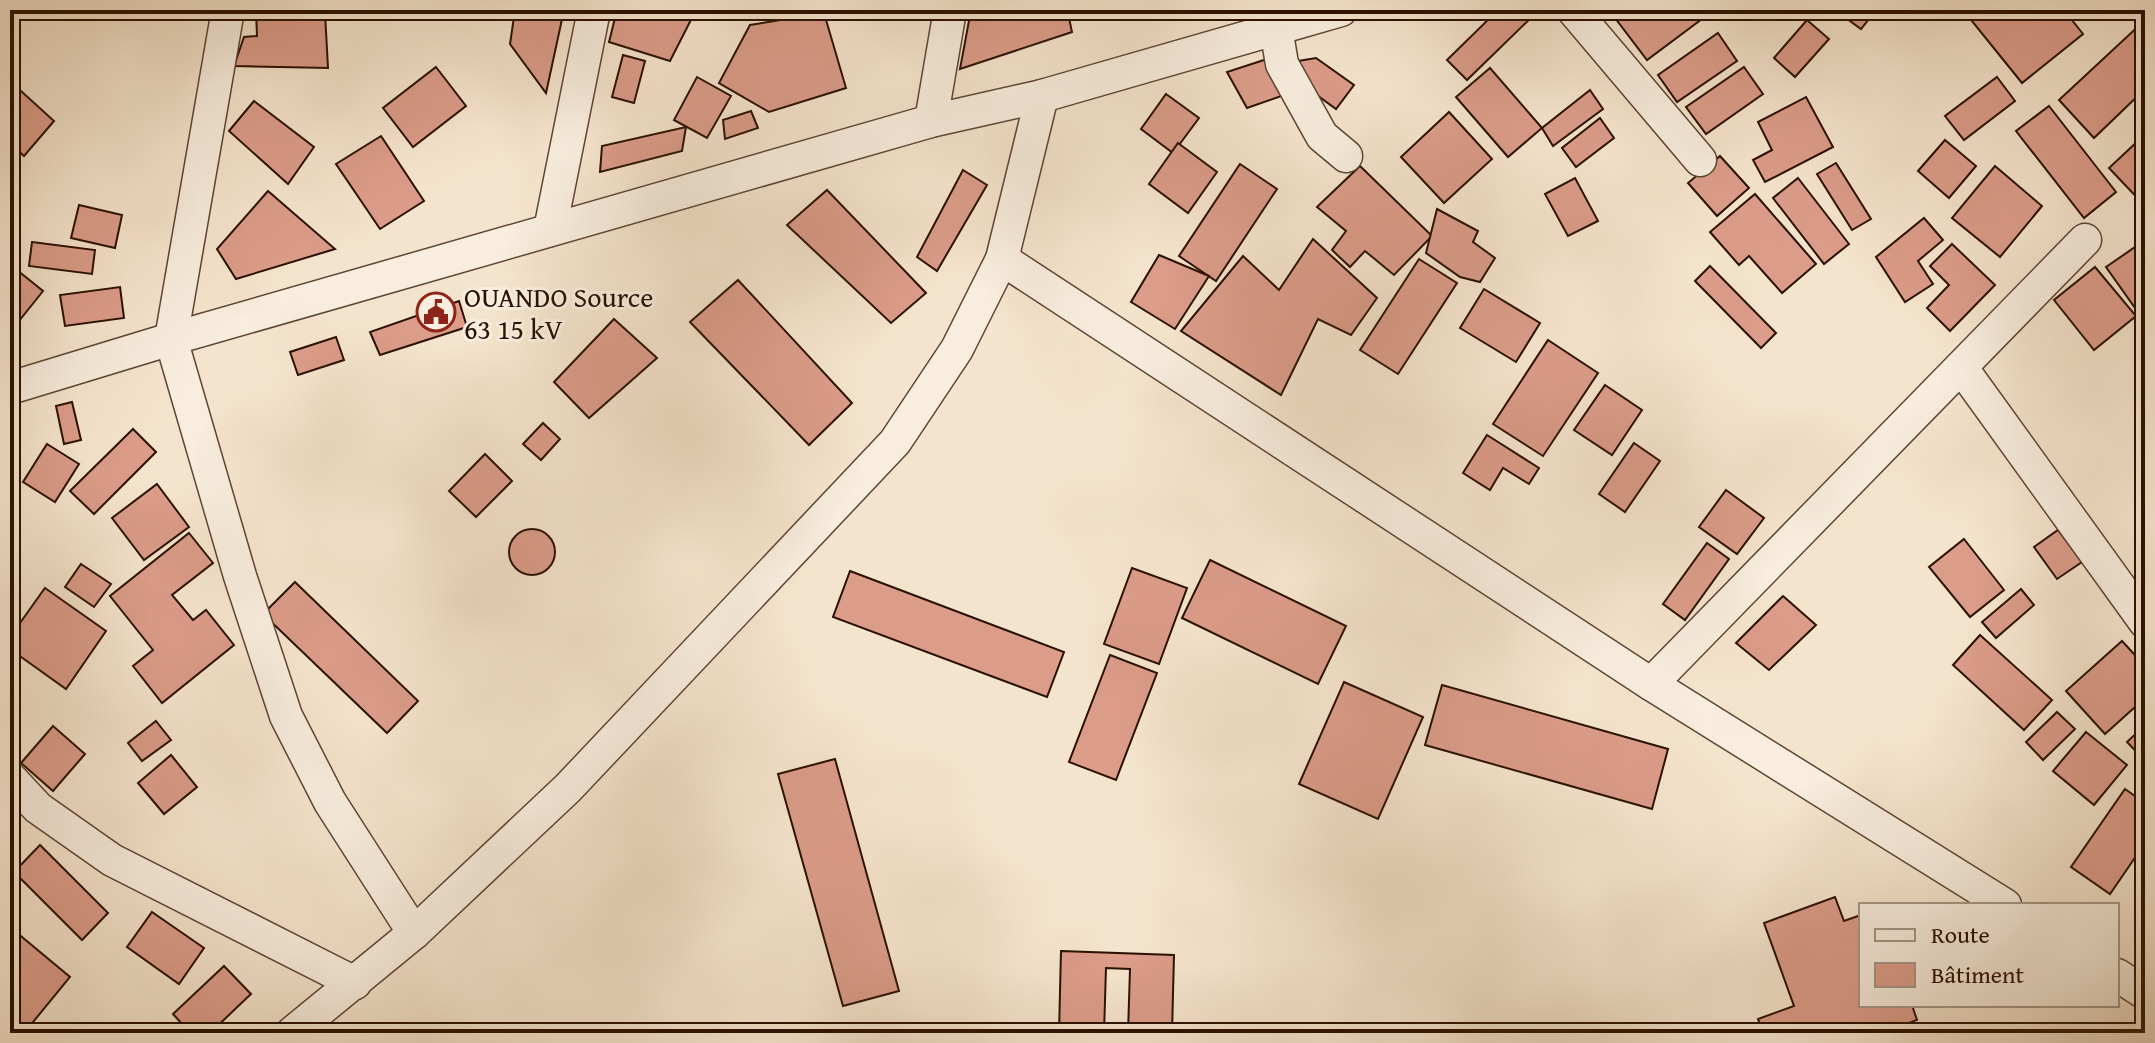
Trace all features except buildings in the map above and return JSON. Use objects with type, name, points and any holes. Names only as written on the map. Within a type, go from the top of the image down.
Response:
[{"type":"street","points":[[228,10],[171,339],[240,576],[286,716],[330,802],[414,933]]},
{"type":"street","points":[[550,230],[594,10]]},
{"type":"street","points":[[931,121],[950,10]]},
{"type":"street","points":[[10,388],[931,121],[1042,96],[1264,24],[1341,10]]},
{"type":"street","points":[[1573,10],[1700,160]]},
{"type":"street","points":[[1264,24],[1282,64],[1322,136],[1346,156]]},
{"type":"street","points":[[292,1033],[414,933],[568,788],[895,442],[957,349],[1002,259],[1042,96]]},
{"type":"street","points":[[1651,684],[2085,240]]},
{"type":"street","points":[[1002,259],[1651,684],[2002,903]]},
{"type":"street","points":[[1961,367],[2145,622]]},
{"type":"street","points":[[10,778],[38,808],[112,860],[355,983]]},
{"type":"street","points":[[2119,976],[2145,993]]},
{"type":"place","name":"OUANDO Source 63 15 kV","points":[[436,312]]}]
